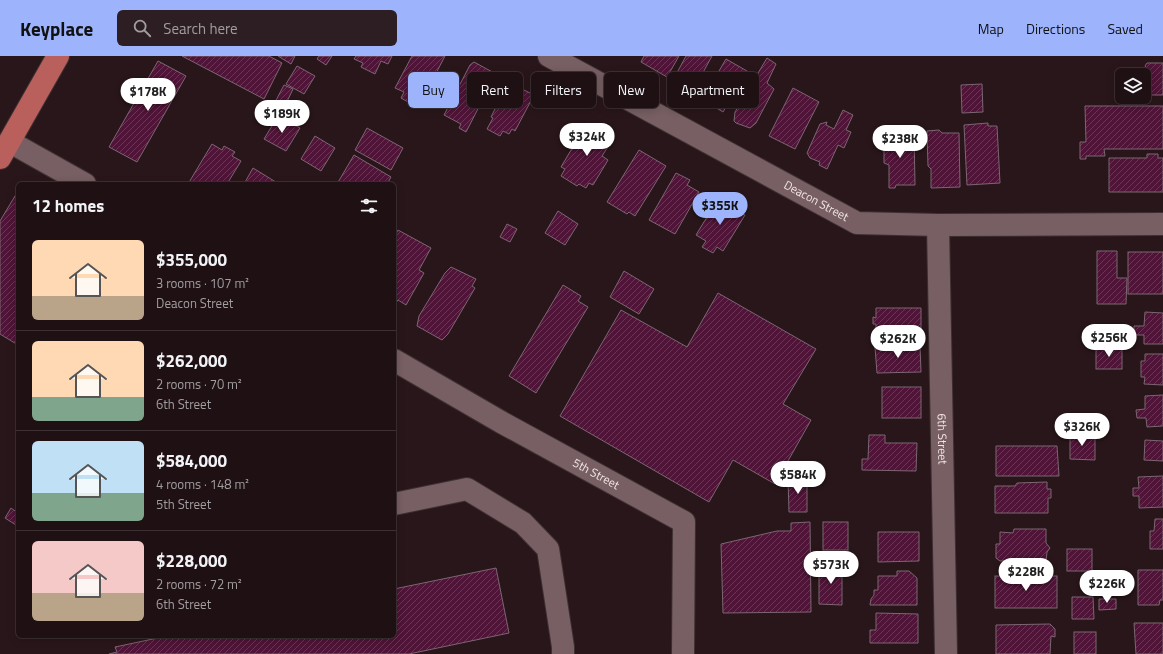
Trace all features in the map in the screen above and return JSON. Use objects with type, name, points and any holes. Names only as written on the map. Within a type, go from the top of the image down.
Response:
[{"type":"main road","points":[[5,150],[58,56]]},
{"type":"street","name":"Deacon Street","points":[[549,56],[856,223],[938,225],[1163,224]]},
{"type":"street","points":[[5,150],[80,182]]},
{"type":"street","name":"6th Street","points":[[938,225],[946,654]]},
{"type":"street","name":"5th Street","points":[[396,361],[501,422],[684,522],[683,654]]},
{"type":"street","points":[[396,504],[468,489],[523,523],[548,549],[563,647],[562,654]]},
{"type":"building","points":[[182,56],[269,56],[282,63],[264,99]]},
{"type":"building","points":[[278,56],[295,56],[291,64]]},
{"type":"building","points":[[319,56],[332,56],[326,65],[317,59]]},
{"type":"building","points":[[356,56],[392,56],[388,64],[381,61],[375,74],[361,67],[363,63],[354,59]]},
{"type":"building","points":[[412,56],[445,56],[437,72],[408,72],[408,102],[401,98],[404,92],[395,88]]},
{"type":"building","points":[[644,56],[679,56],[670,72],[667,72],[667,77],[641,62]]},
{"type":"building","points":[[686,56],[712,56],[703,72],[677,72]]},
{"type":"building","points":[[767,58],[776,64],[767,83],[774,89],[756,123],[750,128],[734,121],[735,112],[737,108],[759,108],[759,72]]},
{"type":"building","points":[[726,59],[747,71],[746,72],[718,72]]},
{"type":"building","points":[[158,61],[186,76],[137,162],[109,147]]},
{"type":"building","points":[[474,62],[492,72],[467,72],[467,108],[478,108],[466,132],[459,128],[461,124],[444,115],[448,108],[459,108],[459,86],[470,65]]},
{"type":"building","points":[[1147,63],[1163,63],[1163,95],[1151,95],[1151,68],[1146,68],[1145,66]]},
{"type":"building","points":[[297,66],[315,76],[304,94],[286,84]]},
{"type":"building","points":[[982,84],[983,112],[962,113],[961,85]]},
{"type":"building","points":[[284,85],[293,89],[282,112],[272,108]]},
{"type":"building","points":[[793,88],[819,102],[795,149],[769,136]]},
{"type":"building","points":[[523,90],[531,94],[531,101],[515,131],[512,129],[509,134],[503,131],[500,136],[487,129],[493,118],[491,117],[496,108],[523,108]]},
{"type":"building","points":[[1085,106],[1163,106],[1163,149],[1104,149],[1105,156],[1086,156],[1086,159],[1080,159],[1080,142],[1086,142]]},
{"type":"building","points":[[716,108],[725,108],[723,112]]},
{"type":"building","points":[[843,110],[853,115],[846,130],[851,132],[844,148],[838,145],[827,169],[819,165],[820,162],[810,158],[807,153],[820,124],[827,122],[826,125],[834,129]]},
{"type":"building","points":[[278,116],[300,128],[286,151],[264,139]]},
{"type":"building","points":[[587,123],[613,139],[602,156],[608,160],[593,185],[589,183],[586,188],[579,184],[577,186],[561,176],[565,169],[561,167]]},
{"type":"building","points":[[988,123],[988,126],[997,126],[1000,183],[967,185],[964,125]]},
{"type":"building","points":[[367,128],[403,148],[391,170],[355,150]]},
{"type":"building","points":[[939,130],[942,133],[959,133],[960,187],[931,188],[931,169],[928,166],[927,131]]},
{"type":"building","points":[[914,133],[915,185],[896,185],[895,188],[889,188],[889,165],[884,163],[884,134]]},
{"type":"building","points":[[315,136],[335,148],[321,171],[301,159]]},
{"type":"building","points":[[212,144],[222,150],[224,146],[235,152],[232,156],[241,161],[228,182],[189,182]]},
{"type":"building","points":[[639,150],[666,166],[635,216],[629,212],[627,214],[607,202]]},
{"type":"building","points":[[1147,154],[1158,154],[1158,158],[1163,158],[1163,192],[1109,192],[1109,158],[1147,158]]},
{"type":"building","points":[[354,155],[391,177],[388,182],[338,182]]},
{"type":"building","points":[[253,168],[276,182],[245,182]]},
{"type":"building","points":[[676,173],[690,180],[687,185],[699,192],[675,234],[649,220]]},
{"type":"building","points":[[16,194],[16,344],[0,334],[0,221]]},
{"type":"building","points":[[718,199],[745,215],[723,251],[717,247],[713,253],[702,247],[706,241],[696,235]]},
{"type":"building","points":[[558,211],[578,224],[565,245],[545,233]]},
{"type":"building","points":[[507,224],[517,229],[510,242],[500,237]]},
{"type":"building","points":[[398,230],[431,248],[419,270],[424,273],[406,305],[398,300],[396,303],[396,234]]},
{"type":"building","points":[[1097,251],[1117,251],[1117,278],[1127,278],[1126,304],[1097,304]]},
{"type":"building","points":[[1128,252],[1163,252],[1163,294],[1128,294]]},
{"type":"building","points":[[451,267],[476,279],[472,286],[475,288],[448,334],[442,340],[417,326],[419,316],[445,273]]},
{"type":"building","points":[[624,271],[654,289],[639,314],[610,297]]},
{"type":"building","points":[[563,285],[581,296],[578,301],[588,307],[536,393],[509,376]]},
{"type":"building","points":[[718,293],[816,349],[783,404],[811,420],[775,484],[733,460],[709,502],[560,416],[621,310],[687,347]]},
{"type":"building","points":[[876,308],[921,308],[921,337],[876,338],[876,324],[873,324],[873,317],[876,318]]},
{"type":"building","points":[[1145,312],[1163,313],[1163,344],[1144,344],[1144,335],[1134,335],[1134,326],[1144,326]]},
{"type":"building","points":[[920,346],[921,372],[877,373],[875,347]]},
{"type":"building","points":[[1096,347],[1122,347],[1122,369],[1096,369]]},
{"type":"building","points":[[1145,354],[1163,354],[1163,385],[1144,384],[1145,377],[1141,377],[1141,361],[1145,361]]},
{"type":"building","points":[[882,387],[921,387],[921,418],[882,418]]},
{"type":"building","points":[[1163,395],[1163,426],[1147,427],[1146,418],[1137,418],[1136,410],[1145,409],[1145,396]]},
{"type":"building","points":[[1070,434],[1095,435],[1095,460],[1070,459]]},
{"type":"building","points":[[869,435],[885,435],[885,443],[917,443],[916,471],[862,470],[862,459],[868,459]]},
{"type":"building","points":[[1145,440],[1163,441],[1163,461],[1144,460]]},
{"type":"building","points":[[996,446],[1057,446],[1059,476],[996,476]]},
{"type":"building","points":[[1163,476],[1163,507],[1139,508],[1139,496],[1133,496],[1133,488],[1139,488],[1138,477]]},
{"type":"building","points":[[807,478],[807,512],[789,512],[788,479]]},
{"type":"building","points":[[1047,482],[1047,489],[1051,489],[1051,498],[1048,498],[1048,513],[995,513],[995,486],[1015,486],[1017,483]]},
{"type":"building","points":[[11,508],[16,512],[16,525],[5,518]]},
{"type":"building","points":[[1155,519],[1163,519],[1163,549],[1150,549],[1150,531],[1154,531]]},
{"type":"building","points":[[810,522],[811,612],[723,613],[721,544],[777,531],[791,531],[791,523]]},
{"type":"building","points":[[823,522],[848,522],[848,550],[823,550]]},
{"type":"building","points":[[1014,529],[1046,529],[1046,543],[1050,548],[1047,552],[1046,561],[1000,561],[996,558],[996,544],[1000,544],[1000,532],[1013,533]]},
{"type":"building","points":[[878,532],[919,532],[919,561],[878,562]]},
{"type":"building","points":[[1067,549],[1092,549],[1092,571],[1067,571]]},
{"type":"building","points":[[819,566],[842,566],[842,605],[819,604]]},
{"type":"building","points":[[496,568],[509,633],[409,654],[109,654],[117,652],[115,647],[158,638],[396,638],[396,589]]},
{"type":"building","points":[[1138,570],[1163,570],[1163,600],[1160,600],[1159,605],[1138,605]]},
{"type":"building","points":[[897,571],[909,571],[917,578],[917,605],[870,605],[871,599],[874,595],[874,590],[878,590],[878,576],[897,576]]},
{"type":"building","points":[[995,576],[1057,576],[1057,608],[995,608]]},
{"type":"building","points":[[1072,597],[1093,597],[1094,619],[1072,619]]},
{"type":"building","points":[[1099,599],[1116,599],[1116,609],[1099,610]]},
{"type":"building","points":[[876,613],[918,614],[918,643],[870,643],[870,630],[876,630]]},
{"type":"building","points":[[1134,623],[1163,623],[1163,654],[1136,654]]},
{"type":"building","points":[[1050,624],[1055,629],[1055,637],[1051,636],[1050,654],[996,654],[996,625]]},
{"type":"building","points":[[1074,632],[1096,632],[1096,654],[1074,654]]}]
